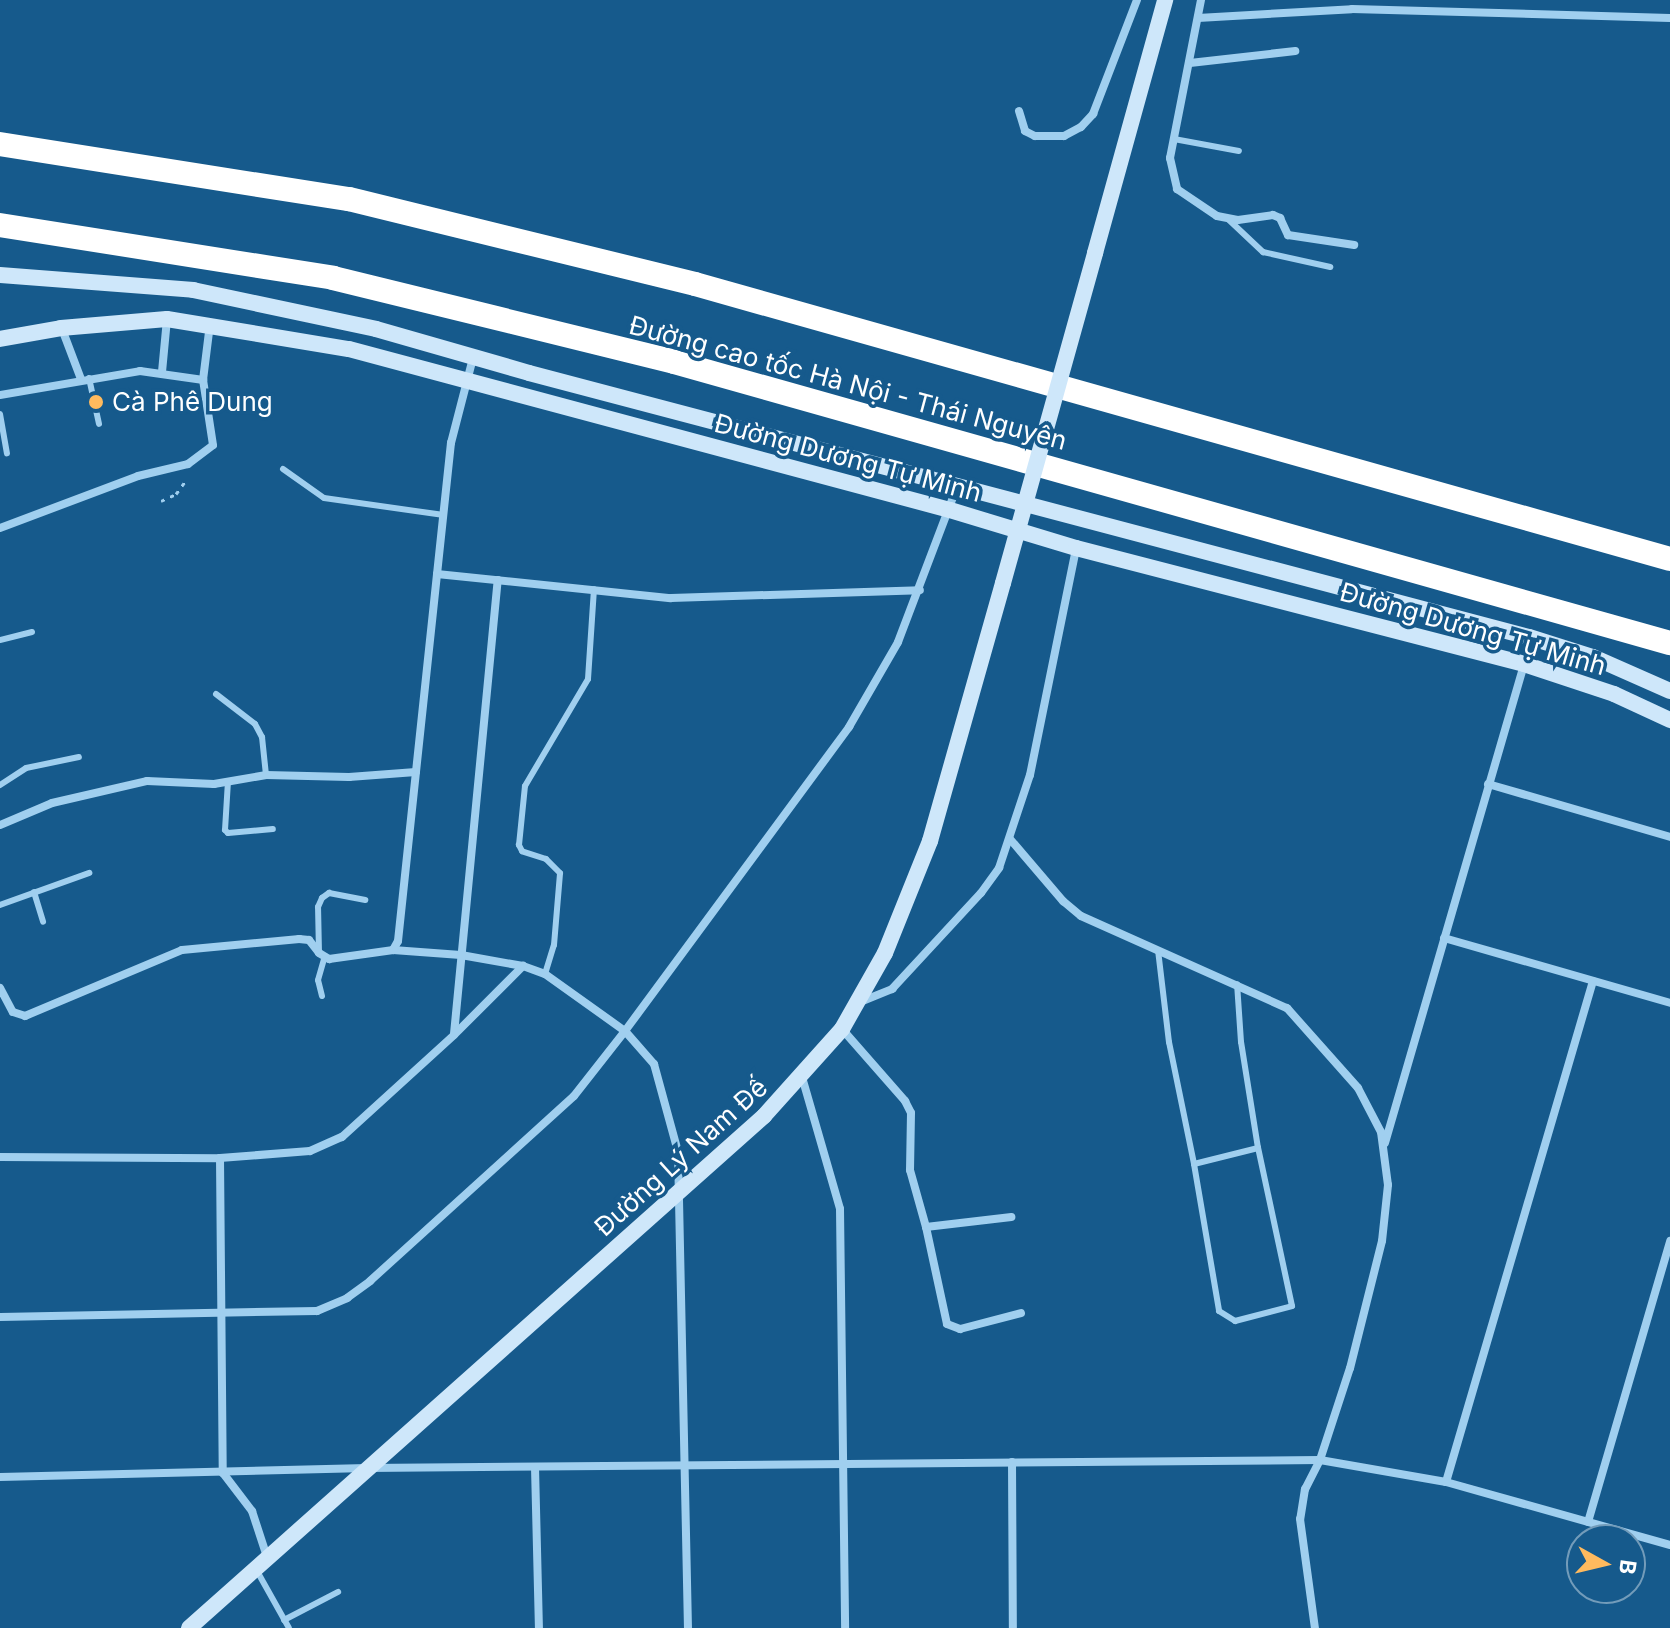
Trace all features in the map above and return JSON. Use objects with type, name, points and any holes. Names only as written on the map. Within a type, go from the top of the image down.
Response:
[{"type":"highway","name":"Đường cao tốc Hà Nội - Thái Nguyên","points":[[0,143],[349,199],[695,284],[1670,559]]},
{"type":"highway","name":"Đường cao tốc Hà Nội - Thái Nguyên","points":[[0,225],[333,278],[643,354],[1670,643]]},
{"type":"street","points":[[1019,111],[1025,131],[1035,136],[1064,136],[1081,127],[1093,114],[1137,0]]},
{"type":"street","name":"Đường Lý Nam Đế","points":[[189,1628],[680,1194],[802,1077],[842,1029],[885,953],[930,841],[1165,0]]},
{"type":"street","points":[[1201,0],[1170,158],[1177,189],[1217,216],[1229,220],[1273,215],[1280,218],[1288,235],[1354,245]]},
{"type":"street","points":[[1198,18],[1352,9],[1670,18]]},
{"type":"street","points":[[1190,63],[1295,51]]},
{"type":"street","name":"Đường Dương Tự Minh","points":[[0,275],[193,290],[376,329],[473,358],[1529,637],[1593,657],[1670,691]]},
{"type":"street","points":[[162,372],[167,319]]},
{"type":"street","name":"Đường Dương Tự Minh","points":[[0,339],[61,328],[167,319],[210,323],[349,349],[950,510],[1076,548],[1524,664],[1614,694],[1670,720]]},
{"type":"street","points":[[0,528],[138,476],[188,464],[213,445],[203,380],[210,323]]},
{"type":"street","points":[[61,328],[85,378]]},
{"type":"street","points":[[393,950],[398,941],[451,443],[473,358]]},
{"type":"street","points":[[0,395],[140,371],[203,380]]},
{"type":"street","points":[[0,1317],[317,1311],[347,1298],[574,1096],[625,1031],[849,727],[898,642],[958,486]]},
{"type":"street","points":[[855,1004],[892,989],[990,882],[1010,839],[1030,775],[1076,548]]},
{"type":"street","points":[[437,574],[671,598],[920,590]]},
{"type":"street","points":[[454,1035],[498,580]]},
{"type":"street","points":[[1384,1147],[1524,664]]},
{"type":"street","points":[[0,825],[52,803],[147,781],[200,784],[266,775],[349,777],[416,772]]},
{"type":"street","points":[[1488,784],[1670,837]]},
{"type":"street","points":[[1010,839],[1063,901],[1081,916],[1269,998],[1294,1014],[1358,1088],[1373,1113],[1384,1147],[1388,1185],[1382,1241],[1350,1368],[1320,1460],[1305,1489],[1300,1519],[1315,1628]]},
{"type":"street","points":[[1444,938],[1670,1003]]},
{"type":"street","points":[[0,988],[13,1012],[25,1016],[182,950],[299,939],[309,940],[322,955],[393,950],[461,955],[523,966],[545,974],[625,1031],[654,1064],[678,1152],[688,1628]]},
{"type":"street","points":[[0,1157],[220,1158],[310,1151],[342,1137],[454,1035],[523,966]]},
{"type":"street","points":[[1446,1482],[1593,981]]},
{"type":"street","points":[[842,1029],[911,1113],[910,1170],[947,1324],[960,1329],[1021,1313]]},
{"type":"street","points":[[802,1077],[840,1209],[845,1628]]},
{"type":"street","points":[[220,1158],[224,1312],[223,1473],[252,1511],[261,1563]]},
{"type":"street","points":[[926,1227],[1011,1217]]},
{"type":"street","points":[[1588,1522],[1670,1241]]},
{"type":"street","points":[[0,1477],[367,1468],[1320,1460],[1446,1482],[1670,1545]]},
{"type":"street","points":[[1012,1462],[1013,1628]]},
{"type":"street","points":[[535,1467],[539,1628]]},
{"type":"lane","points":[[1174,139],[1239,151]]},
{"type":"lane","points":[[1229,220],[1263,252],[1330,267]]},
{"type":"lane","points":[[85,378],[99,424]]},
{"type":"lane","points":[[0,414],[7,453]]},
{"type":"lane","points":[[283,469],[324,498],[444,515]]},
{"type":"lane","points":[[545,974],[554,945],[560,873],[546,859],[522,851],[519,845],[525,786],[588,679],[594,589]]},
{"type":"lane","points":[[0,640],[32,632]]},
{"type":"lane","points":[[216,694],[255,724],[262,737],[266,775]]},
{"type":"lane","points":[[0,785],[26,768],[79,757]]},
{"type":"lane","points":[[228,781],[225,830],[228,833],[273,829]]},
{"type":"lane","points":[[0,905],[89,873]]},
{"type":"lane","points":[[34,892],[43,922]]},
{"type":"lane","points":[[322,996],[318,980],[322,955],[318,907],[322,898],[329,893],[365,900]]},
{"type":"lane","points":[[1158,950],[1169,1042],[1219,1311],[1228,1320],[1292,1306],[1258,1148],[1241,1042],[1237,984]]},
{"type":"lane","points":[[1194,1164],[1258,1148]]},
{"type":"lane","points":[[261,1563],[289,1628]]},
{"type":"lane","points":[[284,1620],[338,1592]]},
{"type":"path","points":[[161,501],[176,494],[186,481],[188,464]]},
{"type":"place","name":"Cà Phê Dung","points":[[96,402]]}]
